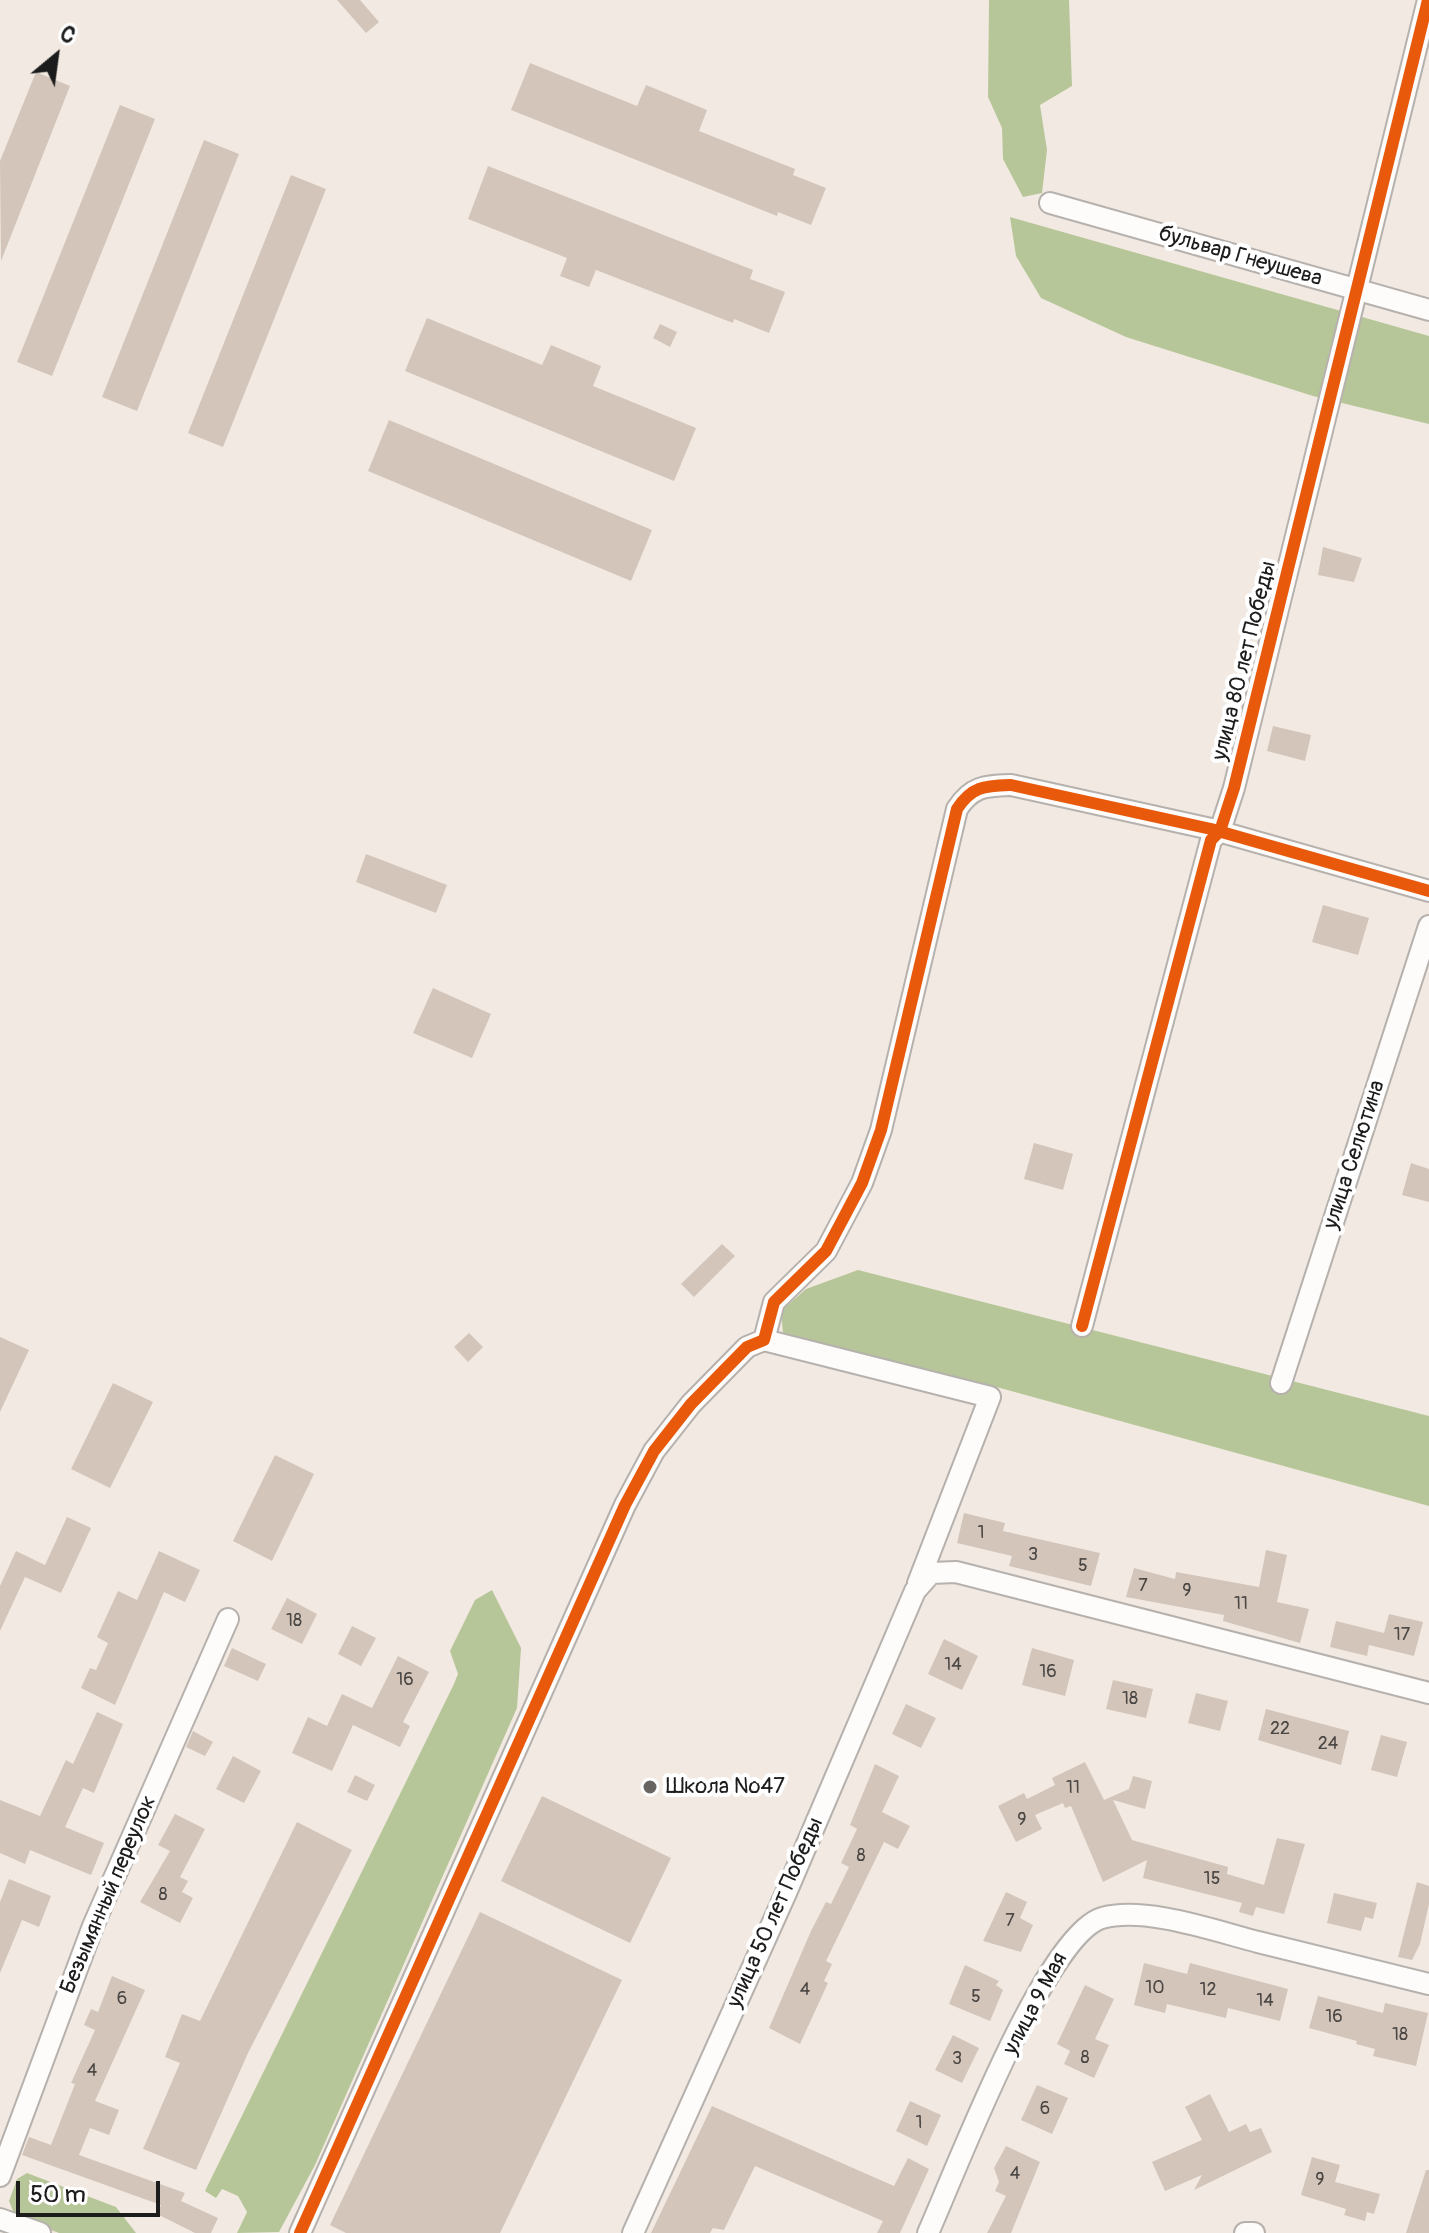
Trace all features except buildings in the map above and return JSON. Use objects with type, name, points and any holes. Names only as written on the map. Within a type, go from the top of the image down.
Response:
[{"type":"street","name":"улица 80 лет Победы","points":[[1082,1326],[1211,840],[1220,831],[1234,788],[1428,0]]},
{"type":"street","name":"бульвар Гнеушева","points":[[1050,203],[1429,310]]},
{"type":"street","points":[[300,2233],[625,1505],[654,1451],[691,1404],[747,1347],[764,1340],[774,1302],[826,1251],[862,1183],[881,1130],[957,809],[968,793],[980,786],[1011,785],[1220,831],[1429,891]]},
{"type":"street","name":"улица Селютина","points":[[1281,1383],[1429,926]]},
{"type":"street","name":"улица 50 лет Победы","points":[[633,2233],[786,1893],[915,1591],[990,1397],[764,1340]]},
{"type":"street","points":[[915,1591],[931,1573],[956,1572],[1429,1693]]},
{"type":"street","name":"Безымянный переулок","points":[[0,2176],[93,1926],[228,1619]]},
{"type":"street","name":"улица 9 Мая","points":[[928,2233],[1031,2004],[1060,1954],[1080,1931],[1102,1918],[1131,1916],[1175,1922],[1429,1984]]},
{"type":"street","points":[[0,2219],[40,2233]]},
{"type":"street","points":[[1245,2233],[1254,2233]]},
{"type":"green space","points":[[989,0],[1069,0],[1072,86],[1040,105],[1047,150],[1042,193],[1023,197],[1003,159],[1002,128],[988,97]]},
{"type":"green space","points":[[1010,217],[1429,336],[1429,424],[1313,396],[1126,337],[1041,298],[1016,256]]},
{"type":"green space","points":[[858,1270],[1429,1416],[1429,1506],[982,1383],[959,1387],[784,1345],[781,1311],[806,1289]]},
{"type":"green space","points":[[492,1590],[521,1648],[517,1708],[315,2165],[279,2232],[237,2233],[247,2212],[238,2196],[222,2189],[216,2198],[205,2191],[453,1686],[458,1674],[450,1651],[475,1600]]},
{"type":"green space","points":[[27,2173],[116,2207],[136,2233],[59,2233],[15,2216],[9,2201],[17,2179]]},
{"type":"cycle path","points":[[1082,1326],[1211,840],[1220,831],[1234,788],[1428,0]]},
{"type":"cycle path","points":[[300,2233],[625,1505],[654,1451],[691,1404],[747,1347],[764,1340],[774,1302],[826,1251],[862,1183],[881,1130],[957,809],[963,801],[980,789],[1011,785],[1211,829],[1429,891]]},
{"type":"place","name":"Школа №47","points":[[650,1787]]}]
